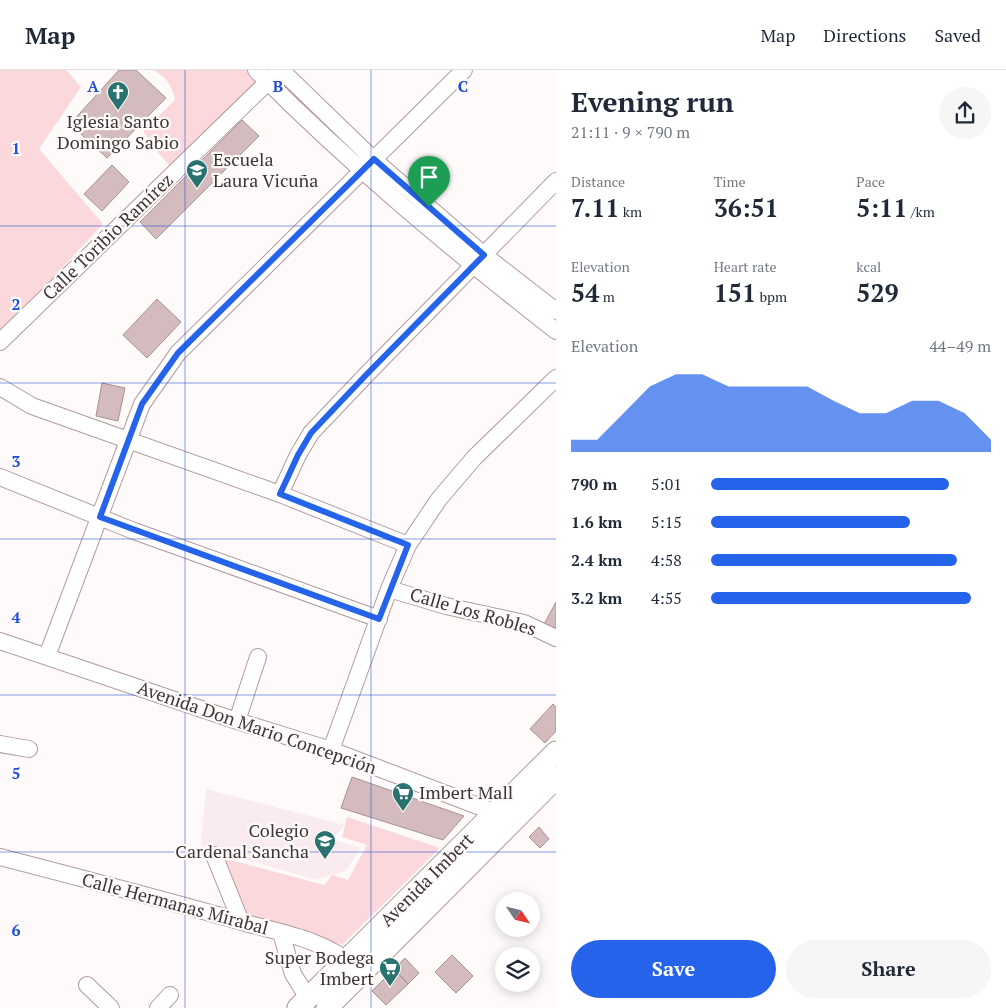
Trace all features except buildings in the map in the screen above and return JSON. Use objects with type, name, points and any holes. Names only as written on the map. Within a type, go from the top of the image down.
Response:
[{"type":"main road","name":"Avenida Imbert","points":[[303,1003],[354,966],[502,819],[556,752]]},
{"type":"main road","name":"Avenida Imbert","points":[[502,819],[556,778]]},
{"type":"main road","name":"Avenida Imbert","points":[[327,1008],[354,966]]},
{"type":"street","points":[[256,70],[361,172],[478,260],[556,312]]},
{"type":"street","points":[[281,70],[478,260],[556,331]]},
{"type":"street","name":"Calle Toribio Ramírez","points":[[0,342],[281,70]]},
{"type":"street","points":[[47,656],[142,404],[178,353],[464,70]]},
{"type":"street","points":[[280,494],[298,455],[311,433],[556,181]]},
{"type":"street","points":[[331,750],[408,545],[439,499],[474,458],[556,378]]},
{"type":"street","points":[[0,386],[32,406],[280,494],[408,545]]},
{"type":"street","points":[[0,476],[100,517],[379,619]]},
{"type":"street","name":"Calle Los Robles","points":[[390,589],[446,606],[524,623],[556,638]]},
{"type":"street","name":"Avenida Don Mario Concepción","points":[[0,641],[237,721],[331,750],[502,819]]},
{"type":"street","points":[[237,721],[258,657]]},
{"type":"street","points":[[0,744],[30,749]]},
{"type":"street","points":[[214,854],[241,922]]},
{"type":"street","name":"Calle Hermanas Mirabal","points":[[0,857],[316,942],[354,966]]},
{"type":"street","points":[[282,933],[303,1003]]},
{"type":"street","points":[[88,985],[110,1008]]},
{"type":"street","points":[[158,1008],[170,995]]},
{"type":"shaded area","points":[[0,70],[66,70],[81,87],[39,149],[103,224],[0,335]]},
{"type":"shaded area","points":[[154,70],[247,70],[256,78],[256,84],[171,167],[143,131],[175,100],[168,82]]},
{"type":"shaded area","points":[[206,789],[345,825],[333,839],[361,848],[345,871],[316,880],[201,846]]},
{"type":"shaded area","points":[[347,817],[440,848],[342,945],[247,917],[223,858],[324,885],[332,875],[348,880],[367,845],[342,837]]},
{"type":"place","name":"Iglesia Santo Domingo Sabio","points":[[118,111]]},
{"type":"place","name":"Escuela Laura Vicuña","points":[[197,189]]},
{"type":"place","name":"Imbert Mall","points":[[403,812]]},
{"type":"place","name":"Colegio Cardenal Sancha","points":[[325,860]]},
{"type":"place","name":"Super Bodega Imbert","points":[[390,987]]},
{"type":"route","points":[[374,159],[429,207],[484,255],[311,433],[298,455],[280,494],[408,545],[379,619],[100,517],[142,404],[178,353],[374,159]]}]
